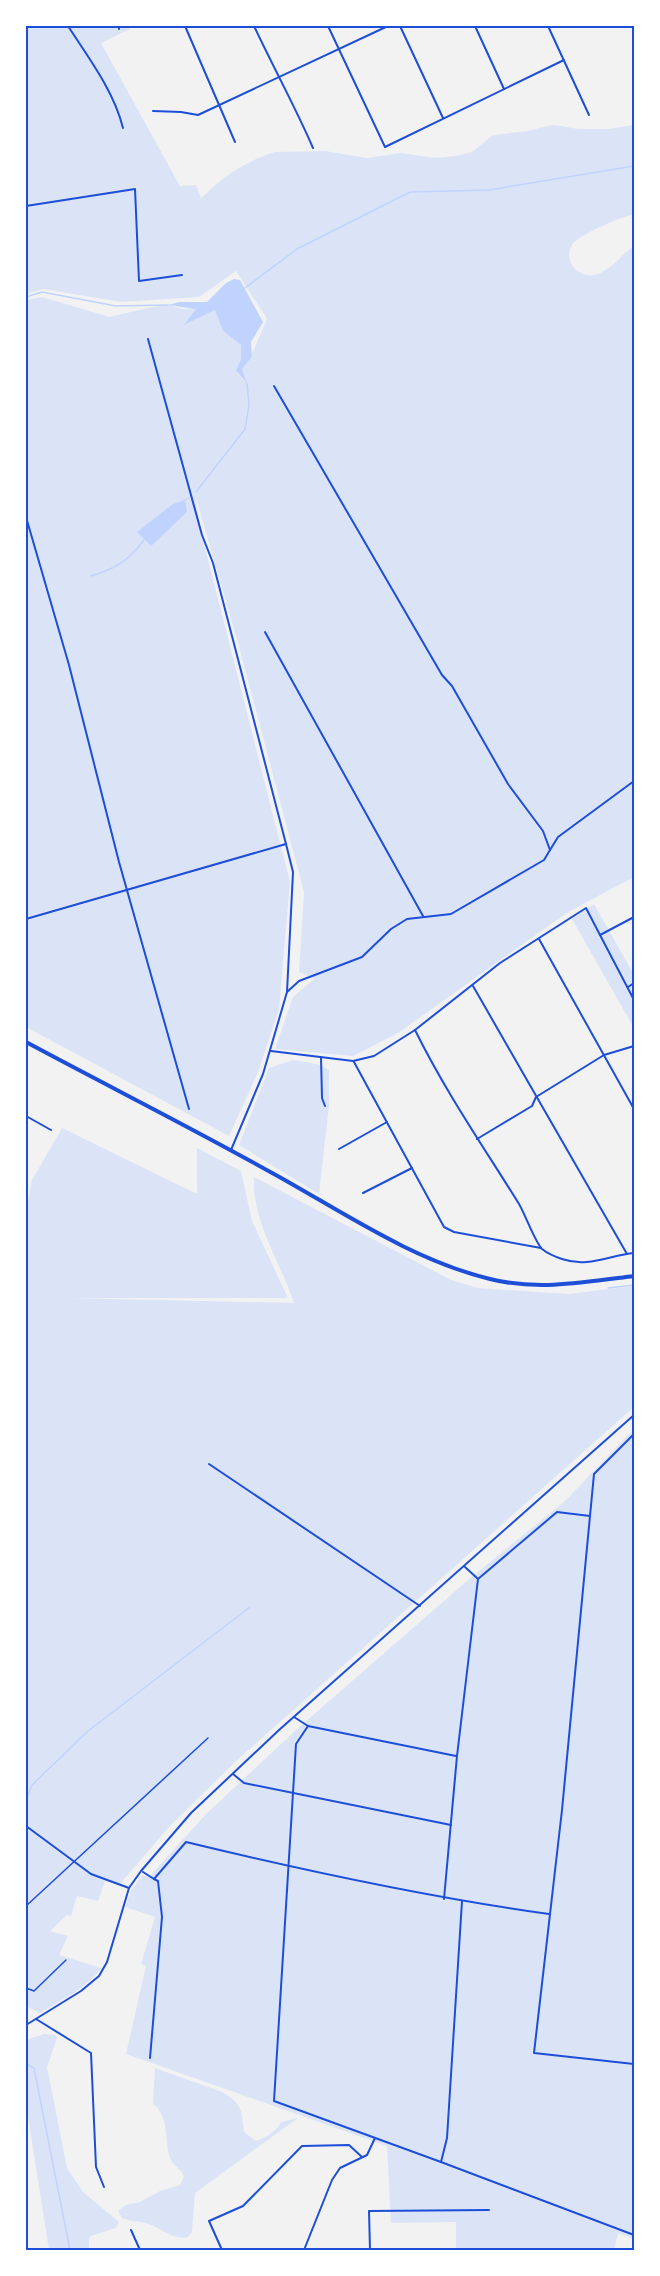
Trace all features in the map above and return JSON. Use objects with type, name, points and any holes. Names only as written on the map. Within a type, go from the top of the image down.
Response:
[{"type":"main road","points":[[26,1042],[418,1254],[453,1268],[515,1284],[545,1285],[634,1276]]},
{"type":"street","points":[[68,26],[108,91],[123,128]]},
{"type":"street","points":[[185,26],[235,142]]},
{"type":"street","points":[[254,26],[295,106],[313,148]]},
{"type":"street","points":[[328,26],[385,147],[564,60]]},
{"type":"street","points":[[153,111],[198,115],[388,26]]},
{"type":"street","points":[[400,26],[443,118]]},
{"type":"street","points":[[475,26],[504,89]]},
{"type":"street","points":[[548,26],[590,115]]},
{"type":"street","points":[[26,206],[135,189],[139,281],[182,275]]},
{"type":"street","points":[[148,339],[202,535],[213,563],[293,872],[287,992],[263,1074],[231,1151]]},
{"type":"street","points":[[274,386],[442,675],[452,687],[508,784],[543,831],[550,850]]},
{"type":"street","points":[[26,517],[69,664],[127,891],[189,1109]]},
{"type":"street","points":[[265,632],[399,877],[423,916]]},
{"type":"street","points":[[287,992],[299,981],[362,957],[391,929],[407,919],[452,914],[544,860],[558,837],[634,781]]},
{"type":"street","points":[[26,919],[286,844]]},
{"type":"street","points":[[270,1051],[353,1061],[374,1056],[415,1030],[500,963],[586,908],[634,1000]]},
{"type":"street","points":[[600,935],[634,917]]},
{"type":"street","points":[[538,938],[634,1109]]},
{"type":"street","points":[[628,987],[634,983]]},
{"type":"street","points":[[472,984],[627,1254]]},
{"type":"street","points":[[415,1030],[477,1139],[519,1204],[541,1248]]},
{"type":"street","points":[[477,1139],[532,1106],[536,1096],[604,1055],[634,1046]]},
{"type":"street","points":[[321,1057],[322,1098],[325,1106]]},
{"type":"street","points":[[353,1061],[441,1222],[449,1230],[541,1248],[562,1259],[580,1262],[604,1260],[634,1253]]},
{"type":"street","points":[[26,1116],[51,1130]]},
{"type":"street","points":[[339,1149],[387,1122]]},
{"type":"street","points":[[363,1193],[412,1168]]},
{"type":"street","points":[[26,2025],[81,1991],[99,1976],[107,1962],[129,1888],[191,1814],[294,1717],[634,1415]]},
{"type":"street","points":[[634,1434],[594,1474],[562,1810],[534,2053],[634,2064]]},
{"type":"street","points":[[208,1464],[420,1606]]},
{"type":"street","points":[[444,1899],[457,1756],[478,1579],[557,1512],[590,1515]]},
{"type":"street","points":[[465,1567],[478,1579]]},
{"type":"street","points":[[294,1717],[308,1726],[457,1756]]},
{"type":"street","points":[[308,1726],[296,1744],[274,2102],[634,2235]]},
{"type":"street","points":[[233,1773],[244,1783],[451,1825]]},
{"type":"street","points":[[26,1826],[91,1874],[129,1888]]},
{"type":"street","points":[[154,1879],[186,1842],[288,1867],[444,1899],[549,1914]]},
{"type":"street","points":[[141,1871],[158,1881],[162,1917],[150,2058]]},
{"type":"street","points":[[441,2163],[447,2138],[462,1901]]},
{"type":"street","points":[[36,2019],[91,2053],[96,2167],[104,2187]]},
{"type":"street","points":[[304,2250],[332,2180],[340,2168],[367,2155],[375,2139]]},
{"type":"street","points":[[222,2250],[209,2222],[243,2206],[302,2146],[349,2145],[362,2157]]},
{"type":"street","points":[[370,2250],[369,2211],[489,2210]]},
{"type":"street","points":[[131,2230],[140,2250]]},
{"type":"lane","points":[[26,1906],[208,1738]]},
{"type":"lane","points":[[26,1988],[34,1990],[66,1960]]},
{"type":"shaded area","points":[[26,26],[130,26],[130,29],[101,43],[180,186],[196,185],[201,198],[237,169],[275,152],[325,151],[367,158],[401,153],[435,158],[472,152],[493,135],[554,125],[579,129],[608,129],[634,125],[634,214],[583,236],[572,245],[569,257],[574,268],[579,272],[585,275],[598,274],[634,246],[634,877],[568,912],[398,1033],[353,1056],[275,1049],[293,997],[314,979],[299,972],[304,892],[238,643],[195,495],[201,532],[290,882],[279,1009],[258,1072],[229,1136],[26,1027],[26,300],[42,297],[110,317],[168,305],[182,309],[195,308],[196,311],[186,324],[215,310],[223,331],[241,345],[242,355],[237,373],[246,382],[242,369],[249,361],[267,319],[236,271],[199,297],[121,302],[43,289],[26,294]]},
{"type":"shaded area","points":[[594,904],[634,975],[634,1028],[572,919]]},
{"type":"shaded area","points":[[293,1060],[317,1064],[329,1070],[329,1106],[319,1194],[239,1145],[269,1068]]},
{"type":"shaded area","points":[[62,1128],[197,1194],[197,1148],[241,1171],[252,1221],[288,1298],[71,1298],[294,1303],[262,1226],[257,1210],[254,1177],[451,1280],[478,1288],[568,1294],[634,1286],[634,1407],[236,1761],[169,1827],[119,1885],[105,1881],[98,1901],[77,1896],[71,1916],[67,1915],[50,1931],[68,1936],[59,1955],[101,1968],[82,1988],[40,2013],[26,2006],[26,1211],[32,1180]]},
{"type":"shaded area","points":[[634,1429],[634,2239],[618,2233],[614,2250],[456,2250],[456,2222],[391,2223],[387,2146],[126,2054],[146,1966],[141,1964],[155,1917],[125,1907],[132,1889],[143,1875],[149,1877],[206,1814],[296,1730],[468,1580],[564,1502]]},
{"type":"shaded area","points":[[44,2034],[55,2035],[57,2038],[47,2067],[67,2168],[83,2192],[119,2222],[116,2228],[91,2236],[89,2250],[49,2250],[26,2104],[26,2040]]},
{"type":"shaded area","points":[[155,2068],[229,2096],[240,2108],[244,2132],[256,2141],[271,2134],[281,2122],[298,2118],[195,2193],[192,2232],[188,2237],[183,2238],[148,2224],[122,2218],[118,2211],[126,2205],[140,2202],[160,2191],[180,2185],[184,2177],[170,2158],[162,2115],[153,2104]]},
{"type":"water","points":[[234,279],[240,280],[263,322],[251,342],[252,357],[242,369],[247,383],[236,371],[241,359],[241,345],[223,331],[215,310],[184,325],[196,309],[168,305],[179,302],[207,302],[226,283]]},
{"type":"water","points":[[185,500],[187,512],[151,546],[137,532],[173,504]]},
{"type":"waterway","points":[[245,288],[297,249],[410,192],[489,190],[634,166]]},
{"type":"waterway","points":[[26,297],[42,292],[116,306],[168,305]]},
{"type":"waterway","points":[[196,492],[245,429],[249,405],[247,383]]},
{"type":"waterway","points":[[91,576],[121,563],[144,540]]},
{"type":"waterway","points":[[608,1288],[634,1285]]},
{"type":"waterway","points":[[26,1800],[32,1785],[88,1731],[250,1607]]},
{"type":"waterway","points":[[26,2064],[34,2068],[70,2250]]}]
